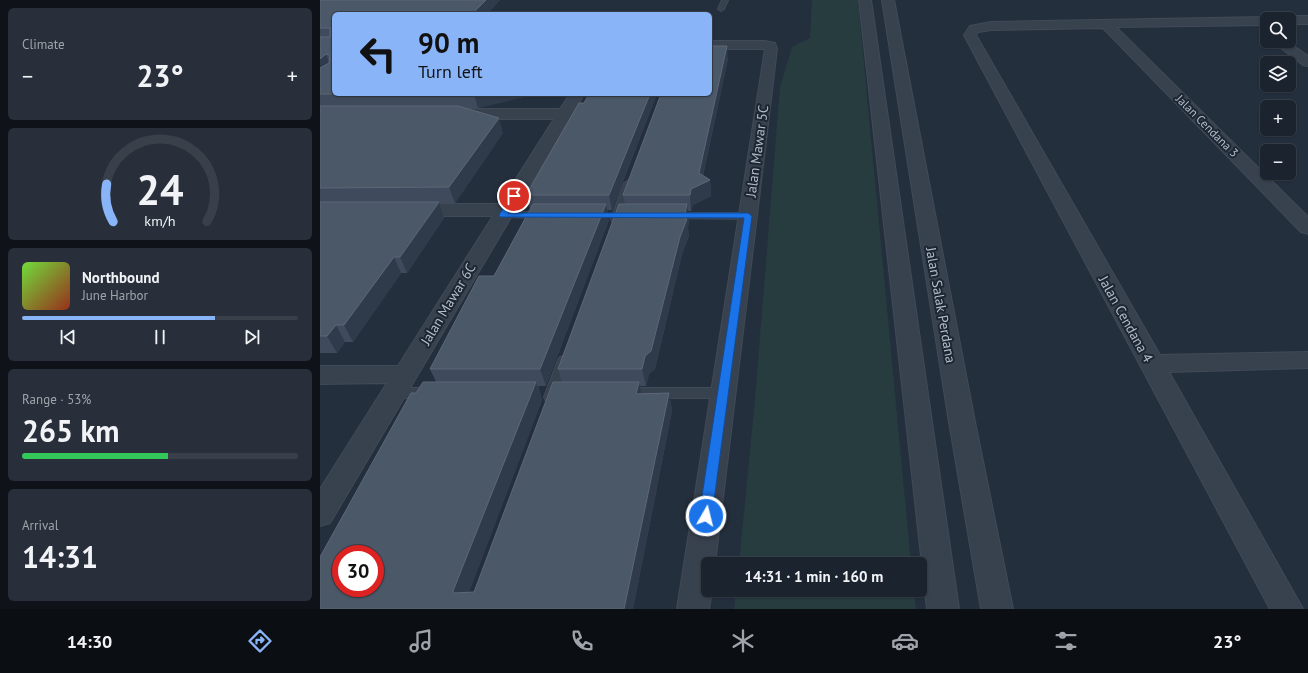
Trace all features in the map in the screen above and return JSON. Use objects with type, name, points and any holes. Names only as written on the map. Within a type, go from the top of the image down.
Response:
[{"type":"street","points":[[865,0],[942,609]]},
{"type":"street","name":"Jalan Salak Perdana","points":[[888,0],[962,422],[997,609]]},
{"type":"street","points":[[1296,20],[1308,20]]},
{"type":"street","points":[[1249,21],[1260,29]]},
{"type":"street","points":[[1106,24],[1260,21]]},
{"type":"street","name":"Jalan Cendana 4","points":[[1106,24],[991,26],[974,29],[970,35],[1287,609]]},
{"type":"street","name":"Jalan Cendana 3","points":[[1106,24],[1308,228]]},
{"type":"street","name":"Jalan Mawar 5C","points":[[692,609],[771,49],[770,46],[765,45],[712,45]]},
{"type":"street","points":[[1288,48],[1308,62]]},
{"type":"street","name":"Jalan Mawar 6C","points":[[320,514],[576,96]]},
{"type":"street","points":[[438,114],[564,114]]},
{"type":"street","points":[[398,210],[504,212]]},
{"type":"street","points":[[1152,364],[1308,360]]},
{"type":"street","points":[[320,375],[400,384]]},
{"type":"lane","points":[[721,9],[725,0]]},
{"type":"lane","points":[[612,230],[633,173]]},
{"type":"lane","points":[[504,212],[556,215]]},
{"type":"lane","points":[[664,216],[748,216]]},
{"type":"lane","points":[[547,408],[569,349]]},
{"type":"lane","points":[[400,384],[442,393]]},
{"type":"lane","points":[[537,393],[568,393]]},
{"type":"lane","points":[[614,393],[723,393]]},
{"type":"green space","points":[[812,0],[858,0],[910,557],[740,557],[755,399],[780,87],[792,47],[810,38]]},
{"type":"green space","points":[[735,597],[915,597],[916,609],[734,609]]},
{"type":"building","points":[[320,0],[486,0],[474,12],[332,12],[332,94],[320,94],[320,68],[329,63],[330,55],[326,54],[320,59],[320,37],[330,37],[330,28],[320,28]]},
{"type":"building","points":[[712,46],[727,46],[699,173],[710,180],[691,189],[690,195],[623,195],[660,96],[712,96]]},
{"type":"building","points":[[588,96],[649,96],[609,195],[526,195],[579,103],[584,103]]},
{"type":"building","points":[[320,106],[458,106],[499,118],[449,187],[320,188]]},
{"type":"building","points":[[320,202],[439,202],[400,257],[394,257],[344,325],[336,325],[327,336],[320,336]]},
{"type":"building","points":[[533,204],[606,204],[540,369],[430,369],[479,276],[494,276]]},
{"type":"building","points":[[619,204],[687,204],[684,218],[687,219],[680,237],[651,351],[645,356],[642,369],[558,369]]},
{"type":"building","points":[[423,382],[536,382],[453,591],[454,593],[474,592],[553,382],[639,382],[636,394],[669,393],[624,609],[320,609],[320,557],[411,393],[416,393]]},
{"type":"route","points":[[514,196],[502,215],[748,216],[706,516]]}]
